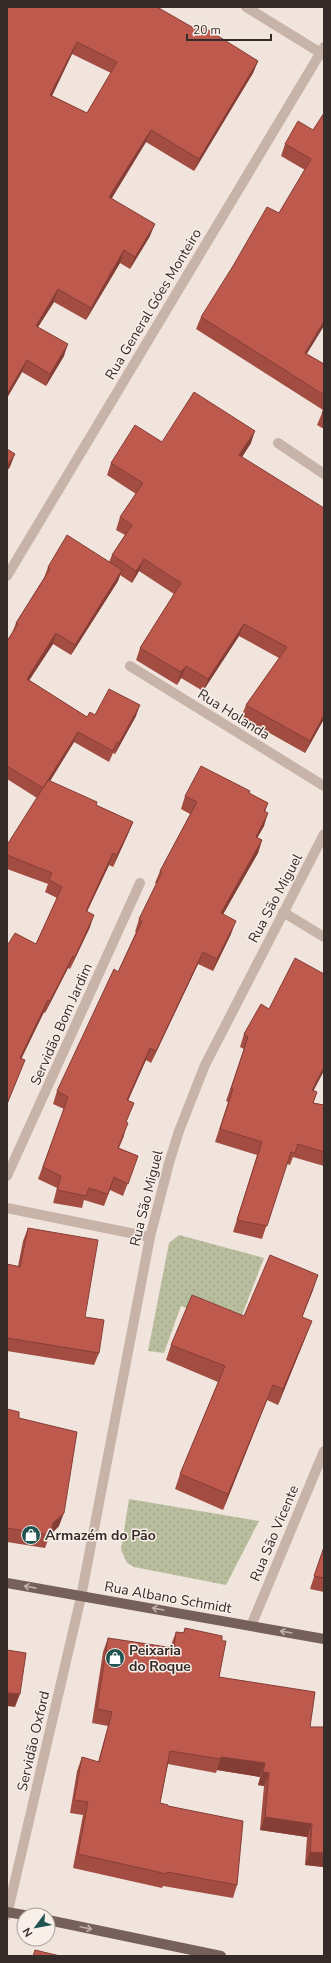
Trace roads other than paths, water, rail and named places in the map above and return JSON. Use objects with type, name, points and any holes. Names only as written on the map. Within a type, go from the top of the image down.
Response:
[{"type":"main road","name":"Rua Albano Schmidt","points":[[7,1583],[324,1639]]},
{"type":"main road","points":[[56,1922],[221,1956]]},
{"type":"street","points":[[246,7],[323,51]]},
{"type":"street","name":"Rua General Góes Monteiro","points":[[7,576],[323,51]]},
{"type":"street","points":[[278,443],[324,474]]},
{"type":"street","name":"Rua Holanda","points":[[130,666],[324,786]]},
{"type":"street","name":"Rua São Miguel","points":[[81,1597],[150,1237],[161,1190],[179,1131],[205,1064],[324,834]]},
{"type":"street","name":"Servidão Bom Jardim","points":[[7,1176],[140,883]]},
{"type":"street","points":[[283,912],[324,937]]},
{"type":"street","points":[[7,1208],[150,1237]]},
{"type":"street","name":"Rua São Vicente","points":[[251,1626],[324,1451]]},
{"type":"street","name":"Servidão Oxford","points":[[7,1915],[81,1597]]},
{"type":"place","name":"Armazém do Pão","points":[[31,1535]]},
{"type":"place","name":"Peixaria do Roque","points":[[115,1658]]}]
